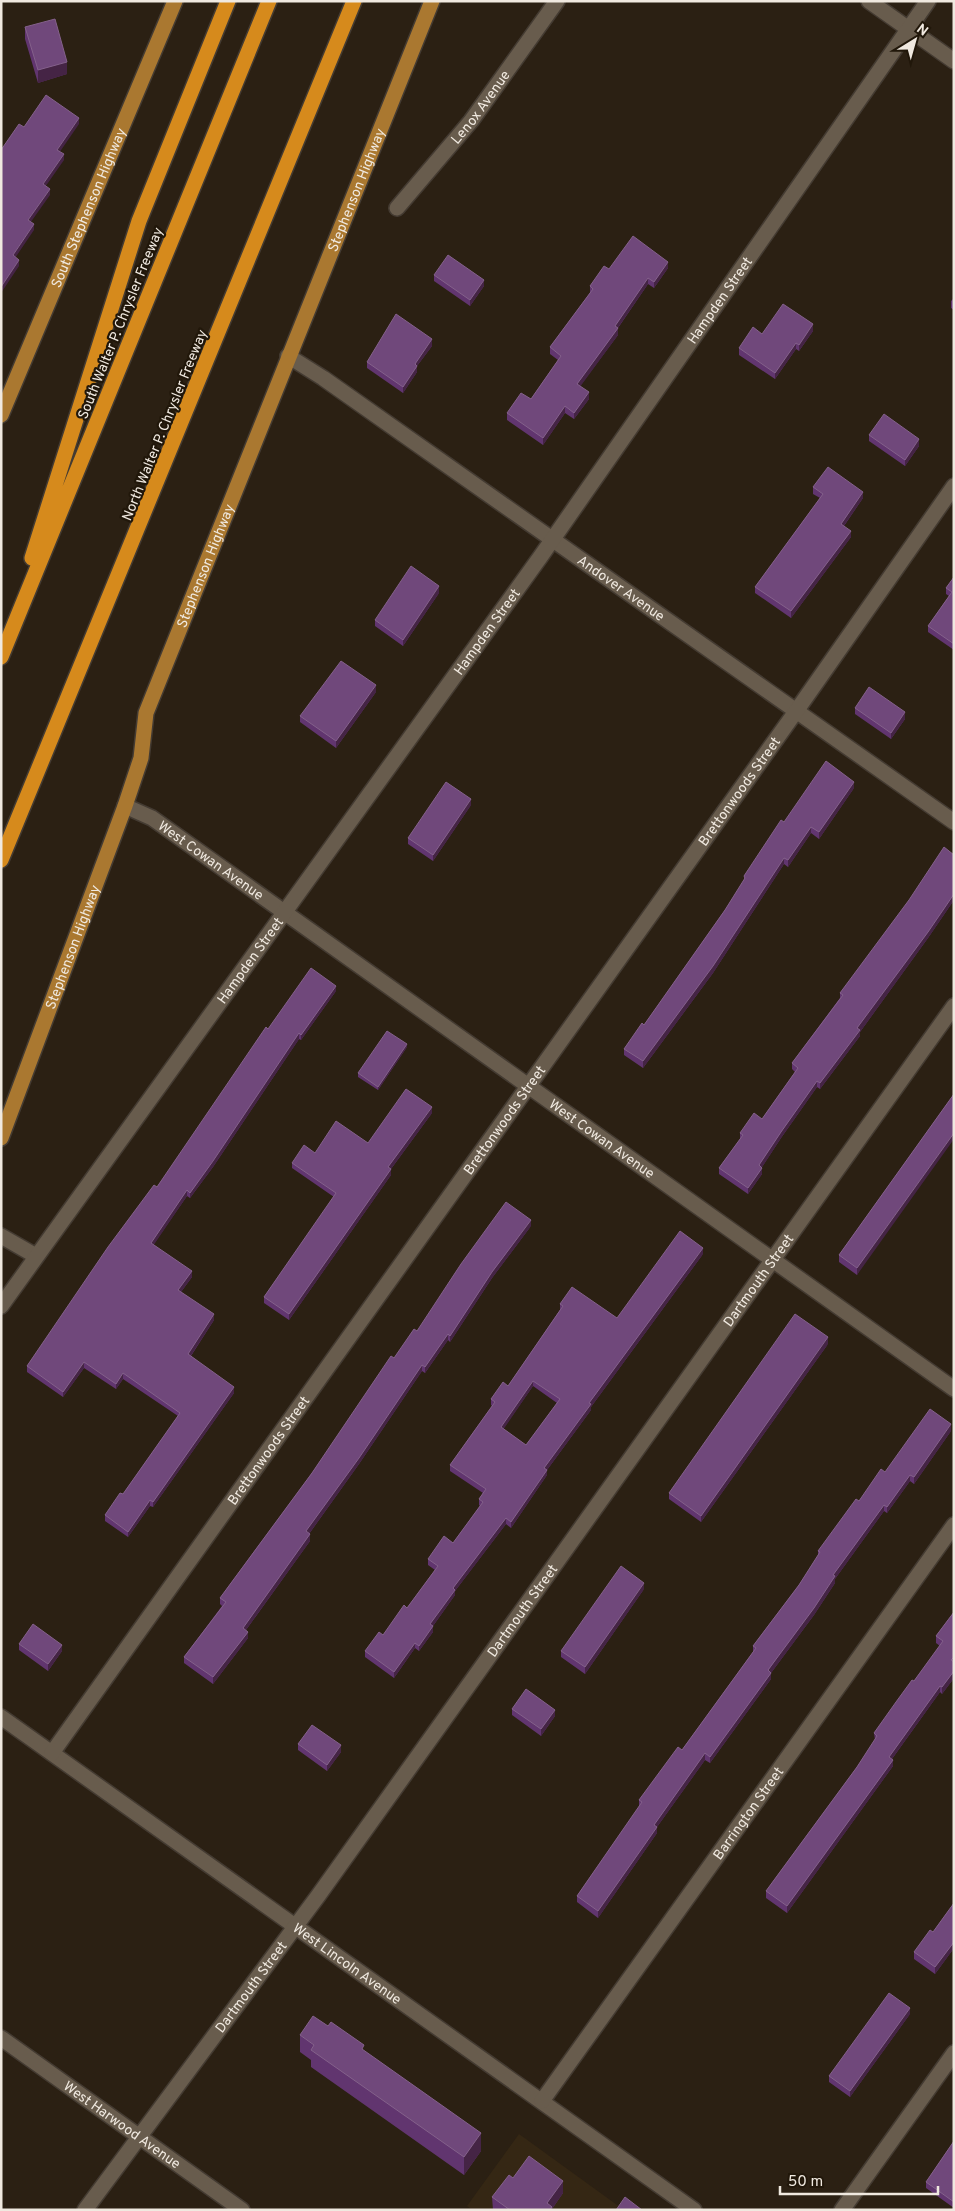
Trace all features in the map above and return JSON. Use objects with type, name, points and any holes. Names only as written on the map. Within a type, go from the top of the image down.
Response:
[{"type":"highway","points":[[1,655],[139,221],[228,1]]},
{"type":"highway","name":"South Walter P. Chrysler Freeway","points":[[1,655],[269,1]]},
{"type":"highway","name":"North Walter P. Chrysler Freeway","points":[[1,860],[354,1]]},
{"type":"main road","name":"South Stephenson Highway","points":[[1,415],[175,1]]},
{"type":"main road","name":"Stephenson Highway","points":[[1,1138],[125,806],[141,758],[146,713],[432,1]]},
{"type":"street","name":"Lenox Avenue","points":[[397,208],[471,121],[557,1]]},
{"type":"street","points":[[869,1],[954,60]]},
{"type":"street","name":"Hampden Street","points":[[1,1306],[553,539],[928,1]]},
{"type":"street","name":"Andover Avenue","points":[[288,356],[323,378],[954,822]]},
{"type":"street","name":"Brettonwoods Street","points":[[52,1753],[797,710],[954,486]]},
{"type":"street","name":"West Cowan Avenue","points":[[125,806],[152,818],[286,912],[954,1389]]},
{"type":"street","name":"Dartmouth Street","points":[[85,2210],[296,1926],[954,1006]]},
{"type":"street","points":[[1,1236],[36,1256]]},
{"type":"street","name":"Barrington Street","points":[[542,2101],[954,1525]]},
{"type":"street","name":"West Lincoln Avenue","points":[[1,1717],[694,2210]]},
{"type":"street","name":"West Harwood Avenue","points":[[1,2038],[242,2210]]},
{"type":"street","points":[[842,2210],[954,2053]]},
{"type":"shaded area","points":[[519,2134],[624,2210],[472,2210],[467,2206]]},
{"type":"building","points":[[55,19],[67,62],[38,70],[25,27]]},
{"type":"building","points":[[46,95],[79,118],[57,150],[64,154],[43,184],[50,189],[28,220],[34,224],[13,255],[19,260],[1,287],[1,150],[19,124],[24,127]]},
{"type":"building","points":[[633,236],[668,262],[654,282],[648,278],[615,326],[618,328],[577,384],[589,392],[574,413],[565,406],[543,438],[507,413],[521,393],[531,399],[561,356],[550,347],[593,289],[590,286],[604,266],[609,269]]},
{"type":"building","points":[[448,255],[484,280],[470,300],[434,275]]},
{"type":"building","points":[[783,304],[813,324],[799,345],[796,343],[775,373],[739,348],[753,327],[762,334]]},
{"type":"building","points":[[396,314],[432,339],[415,364],[417,366],[403,387],[367,362]]},
{"type":"building","points":[[884,414],[919,439],[905,460],[869,435]]},
{"type":"building","points":[[828,467],[863,492],[841,524],[851,531],[791,611],[755,587],[823,494],[813,487]]},
{"type":"building","points":[[411,566],[439,586],[403,640],[375,620]]},
{"type":"building","points":[[954,577],[954,644],[928,626],[952,592],[946,588]]},
{"type":"building","points":[[341,661],[376,685],[336,741],[300,716]]},
{"type":"building","points":[[869,687],[905,712],[891,733],[855,708]]},
{"type":"building","points":[[826,761],[854,782],[819,832],[811,827],[788,860],[784,858],[713,966],[643,1061],[624,1049],[642,1023],[644,1025],[725,910],[745,878],[744,876],[781,820],[784,822]]},
{"type":"building","points":[[446,782],[471,799],[433,855],[408,838]]},
{"type":"building","points":[[944,847],[954,855],[954,894],[857,1028],[860,1030],[820,1083],[817,1081],[781,1132],[759,1165],[762,1168],[748,1188],[719,1168],[743,1135],[740,1133],[754,1113],[762,1119],[798,1068],[792,1063],[843,995],[840,993],[909,900]]},
{"type":"building","points":[[311,968],[336,986],[301,1035],[299,1033],[213,1161],[190,1193],[187,1190],[151,1243],[192,1271],[178,1290],[214,1314],[188,1354],[234,1387],[153,1502],[150,1500],[128,1532],[105,1515],[120,1493],[123,1494],[180,1413],[123,1373],[116,1384],[84,1362],[63,1392],[27,1366],[108,1247],[154,1185],[157,1187],[266,1027],[268,1029]]},
{"type":"building","points":[[387,1031],[407,1044],[378,1087],[358,1073]]},
{"type":"building","points":[[406,1089],[432,1107],[388,1167],[391,1169],[289,1314],[264,1297],[336,1193],[292,1163],[304,1145],[315,1153],[336,1121],[368,1143]]},
{"type":"building","points":[[954,1094],[954,1133],[857,1268],[839,1255]]},
{"type":"building","points":[[506,1202],[531,1220],[492,1272],[450,1336],[448,1334],[425,1367],[422,1365],[359,1458],[306,1531],[310,1534],[243,1628],[248,1632],[213,1677],[184,1657],[226,1602],[220,1598],[312,1473],[391,1356],[394,1358],[414,1329],[417,1331],[461,1264]]},
{"type":"building","points":[[680,1231],[703,1248],[589,1403],[591,1404],[544,1468],[547,1470],[511,1522],[506,1518],[453,1588],[455,1590],[430,1624],[433,1626],[419,1646],[415,1643],[394,1672],[365,1651],[379,1632],[383,1635],[404,1605],[407,1608],[438,1566],[428,1559],[444,1536],[453,1543],[483,1502],[479,1499],[486,1489],[450,1465],[495,1402],[491,1399],[503,1382],[508,1386],[563,1306],[560,1304],[572,1287],[617,1318]],"holes":[[[533,1381],[560,1399],[526,1445],[501,1427]]]},
{"type":"building","points":[[795,1314],[828,1337],[701,1516],[669,1493]]},
{"type":"building","points":[[930,1409],[951,1424],[914,1477],[910,1475],[887,1507],[884,1505],[833,1575],[835,1576],[814,1608],[768,1670],[771,1673],[710,1757],[705,1753],[654,1825],[657,1827],[598,1911],[577,1896],[642,1802],[639,1800],[678,1747],[682,1750],[756,1648],[753,1646],[799,1585],[820,1552],[818,1551],[856,1499],[859,1501],[881,1469],[885,1472]]},
{"type":"building","points":[[621,1566],[644,1583],[585,1667],[561,1651]]},
{"type":"building","points":[[954,1612],[954,1657],[951,1660],[954,1662],[954,1671],[942,1687],[940,1686],[889,1757],[893,1760],[787,1906],[766,1891],[857,1767],[877,1736],[874,1733],[943,1641],[936,1636]]},
{"type":"building","points":[[33,1624],[62,1645],[48,1664],[19,1644]]},
{"type":"building","points":[[526,1689],[555,1710],[541,1729],[512,1709]]},
{"type":"building","points":[[312,1725],[341,1745],[327,1765],[298,1744]]},
{"type":"building","points":[[954,1903],[954,1942],[935,1967],[914,1952],[930,1930],[933,1932]]},
{"type":"building","points":[[889,1993],[910,2008],[850,2091],[829,2076]]},
{"type":"building","points":[[313,2016],[328,2026],[331,2022],[364,2045],[362,2049],[481,2133],[464,2157],[311,2050],[314,2045],[300,2035]]},
{"type":"building","points":[[954,2141],[954,2202],[926,2182]]},
{"type":"building","points":[[529,2156],[563,2181],[547,2203],[552,2207],[550,2210],[510,2210],[492,2197],[509,2175],[513,2178]]},
{"type":"building","points":[[625,2197],[642,2210],[616,2210]]}]
